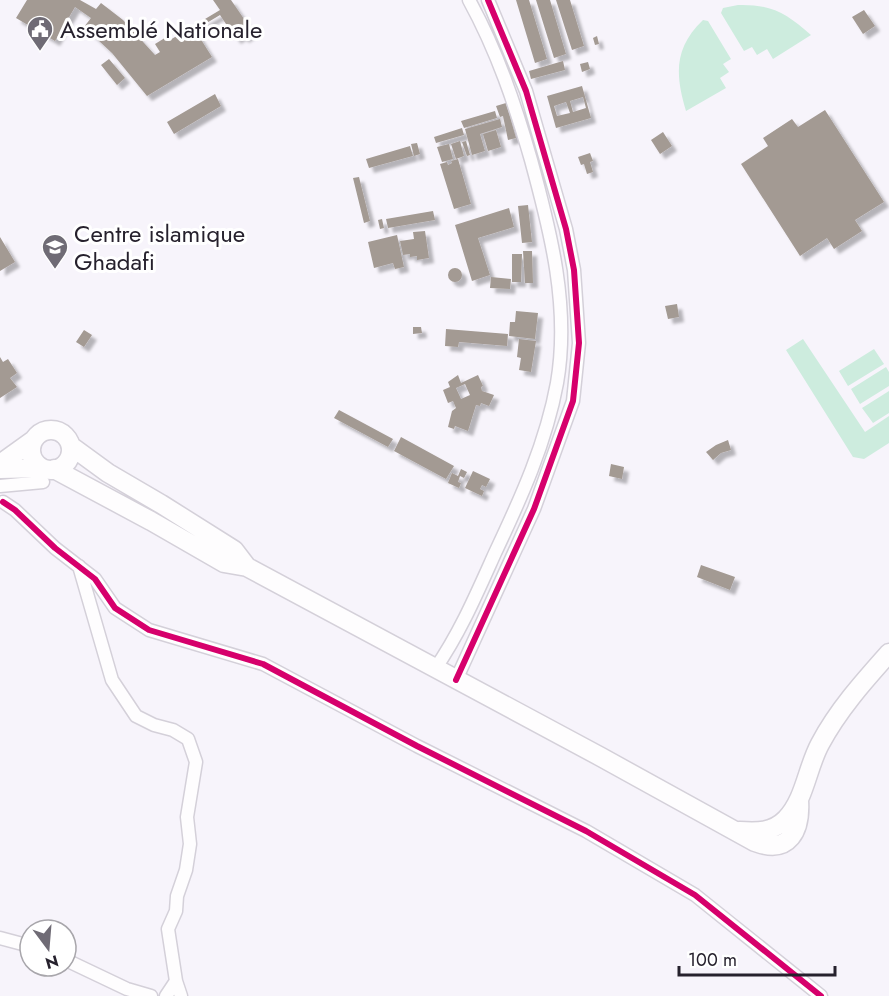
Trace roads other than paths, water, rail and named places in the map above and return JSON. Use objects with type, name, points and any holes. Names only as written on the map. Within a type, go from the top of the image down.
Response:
[{"type":"main road","points":[[0,464],[41,432],[53,429],[65,435],[71,446],[108,473],[234,550],[248,567]]},
{"type":"main road","points":[[32,441],[30,453],[36,464],[46,473],[151,521],[224,563],[248,567],[764,846],[782,844],[791,838],[800,816],[799,800],[819,745],[854,692],[889,653]]},
{"type":"main road","points":[[2,480],[46,473],[66,463],[71,446]]},
{"type":"street","points":[[435,669],[465,620],[519,503],[541,444],[557,383],[561,345],[560,291],[541,195],[499,60],[469,0]]},
{"type":"street","points":[[456,680],[538,497],[573,401],[579,343],[578,301],[566,229],[526,91],[488,0]]},
{"type":"street","points":[[2,480],[2,506],[15,510],[55,548],[95,579],[115,608],[149,630],[263,664],[417,746],[586,831],[694,895],[821,996]]},
{"type":"street","points":[[79,566],[112,680],[136,716],[154,725],[173,730],[188,739],[196,762],[187,817],[190,844],[186,870],[177,896],[176,911],[168,929],[176,981],[181,996]]},
{"type":"street","points":[[0,938],[18,943]]},
{"type":"street","points":[[78,966],[127,989],[152,996]]},
{"type":"street","points":[[166,996],[176,981]]},
{"type":"place","name":"Assemblé Nationale","points":[[40,52]]},
{"type":"place","name":"Centre islamique Ghadafi","points":[[55,270]]}]
